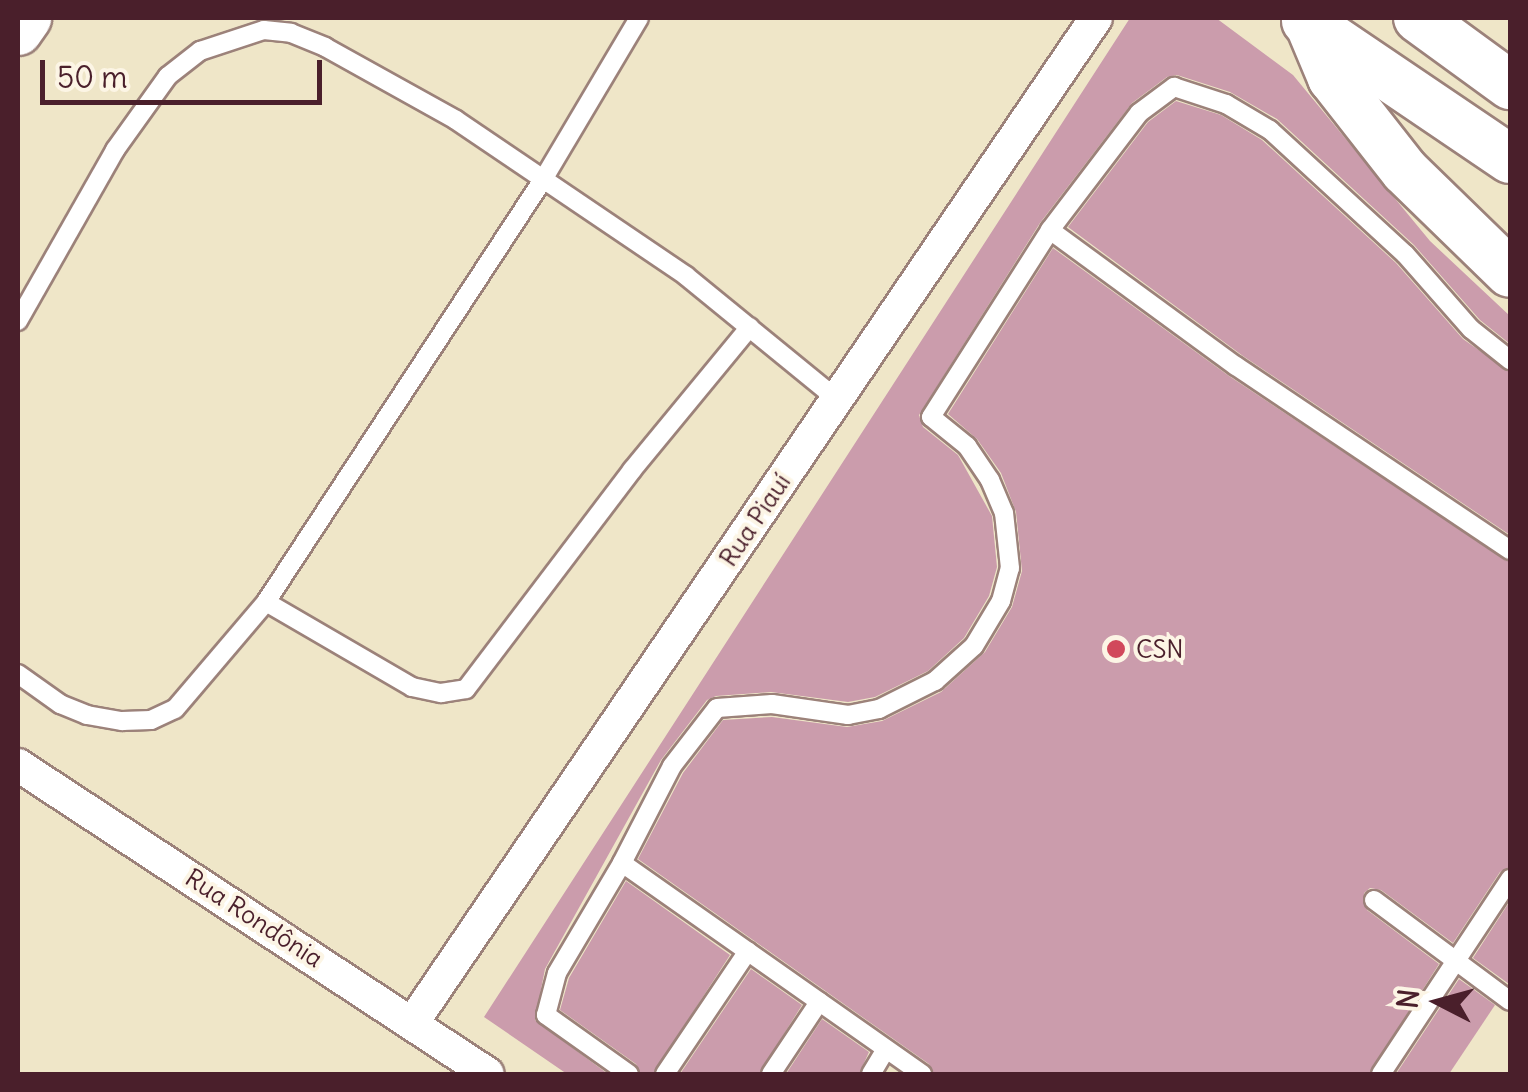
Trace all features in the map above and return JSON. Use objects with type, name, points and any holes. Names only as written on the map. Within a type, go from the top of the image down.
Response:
[{"type":"main road","points":[[18,31],[26,18]]},
{"type":"main road","points":[[1418,18],[1510,84]]},
{"type":"main road","points":[[1305,20],[1495,148]]},
{"type":"main road","points":[[1305,20],[1332,78],[1405,171],[1510,273]]},
{"type":"street","name":"Rua Piauí","points":[[413,1022],[1096,18]]},
{"type":"street","name":"Rua Rondônia","points":[[18,764],[488,1074]]},
{"type":"lane","points":[[18,674],[60,704],[87,715],[122,721],[152,720],[174,709],[266,602],[544,178],[639,18]]},
{"type":"lane","points":[[18,321],[115,150],[168,76],[200,52],[235,36],[264,30],[291,32],[325,46],[456,120],[544,178],[686,276],[837,399]]},
{"type":"lane","points":[[629,1074],[546,1016],[557,973],[622,863],[672,766],[717,708],[772,704],[848,715],[879,709],[935,681],[974,646],[1001,601],[1010,568],[1004,513],[990,480],[967,446],[931,418],[1050,230],[1139,113],[1174,87],[1226,104],[1270,130],[1405,254],[1471,329],[1510,360]]},
{"type":"lane","points":[[1050,230],[1236,366],[1510,550]]},
{"type":"lane","points":[[266,602],[412,687],[441,693],[466,689],[632,470],[750,327]]},
{"type":"lane","points":[[622,863],[922,1074]]},
{"type":"lane","points":[[1381,1074],[1510,879]]},
{"type":"lane","points":[[1374,900],[1510,1001]]},
{"type":"lane","points":[[665,1074],[748,951]]},
{"type":"lane","points":[[771,1074],[819,1002]]},
{"type":"lane","points":[[871,1074],[886,1049]]},
{"type":"building","points":[[1130,18],[1216,18],[1293,75],[1430,241],[1510,316],[1510,344],[1480,320],[1414,245],[1277,119],[1230,92],[1177,75],[1167,77],[1132,103],[1040,223],[919,415],[923,427],[958,455],[992,516],[997,567],[989,596],[964,638],[928,671],[875,697],[848,702],[771,692],[707,700],[661,760],[545,969],[535,1020],[608,1074],[567,1074],[484,1017]]},
{"type":"building","points":[[1176,101],[1221,115],[1262,140],[1396,263],[1463,339],[1510,372],[1510,535],[1243,356],[1068,227],[1148,122]]},
{"type":"building","points":[[1053,248],[1229,376],[1510,562],[1510,867],[1500,872],[1453,943],[1381,890],[1370,888],[1364,893],[1367,910],[1439,964],[1369,1074],[934,1074],[929,1064],[638,859],[683,773],[723,720],[772,717],[847,727],[882,721],[941,692],[985,652],[1012,607],[1022,571],[1016,512],[1001,473],[977,439],[948,414]]},
{"type":"building","points":[[626,881],[730,955],[653,1074],[641,1074],[636,1064],[560,1010],[569,978]]},
{"type":"building","points":[[1510,901],[1510,981],[1509,984],[1473,958]]},
{"type":"building","points":[[751,969],[802,1005],[759,1074],[680,1074]]},
{"type":"building","points":[[1459,979],[1495,1005],[1449,1074],[1396,1074]]},
{"type":"building","points":[[822,1019],[869,1052],[859,1074],[786,1074]]},
{"type":"place","name":"CSN","points":[[1116,649]]}]
